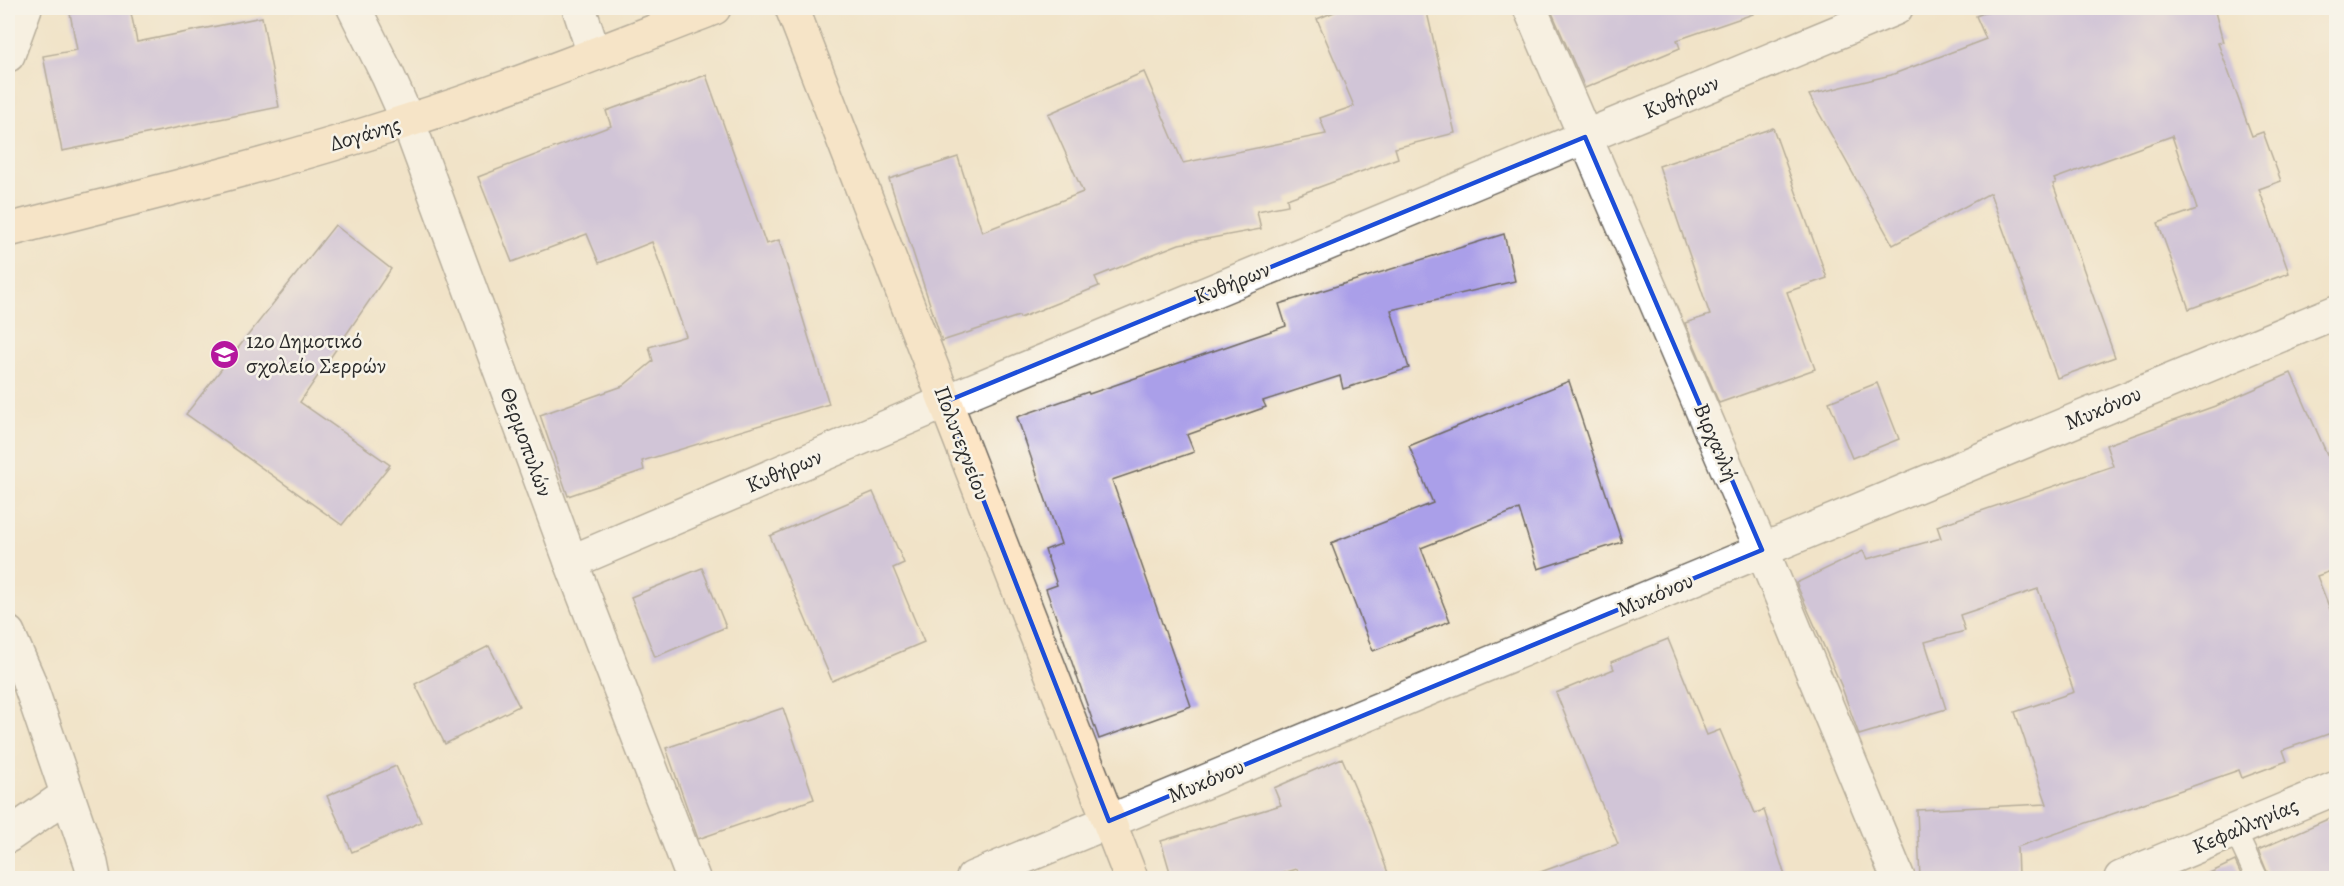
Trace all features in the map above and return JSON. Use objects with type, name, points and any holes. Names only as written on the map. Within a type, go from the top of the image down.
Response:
[{"type":"main road","name":"Δογάνης","points":[[8,231],[182,186],[408,121],[714,8]]},
{"type":"main road","name":"Πολυτεχνείου","points":[[792,8],[1131,879]]},
{"type":"street","points":[[8,55],[25,8]]},
{"type":"street","name":"Θερμοπυλών","points":[[354,8],[408,121],[571,562],[693,879]]},
{"type":"street","points":[[579,8],[594,54]]},
{"type":"street","name":"Βιρχανλή","points":[[1530,8],[1762,550],[1898,879]]},
{"type":"street","name":"Κυθήρων","points":[[571,562],[945,402],[1896,8]]},
{"type":"street","name":"Μυκόνου","points":[[973,879],[2337,312]]},
{"type":"street","points":[[8,633],[28,679],[91,862],[94,879]]},
{"type":"street","name":"Κεφαλληνίας","points":[[2121,879],[2337,788]]},
{"type":"street","points":[[8,836],[67,795]]},
{"type":"lane","points":[[2235,831],[2257,879]]},
{"type":"highlighted area","points":[[1585,137],[1762,550],[1109,821],[945,402]]},
{"type":"building","points":[[69,8],[130,8],[137,42],[262,17],[279,107],[62,151],[43,56],[77,50]]},
{"type":"building","points":[[1344,8],[1426,8],[1455,133],[1395,148],[1398,158],[1287,199],[1288,205],[1257,211],[1261,229],[1179,244],[1095,277],[1099,286],[1020,318],[1019,316],[942,341],[889,179],[958,157],[982,232],[1083,192],[1048,114],[1144,72],[1183,163],[1326,134],[1320,118],[1354,106],[1317,19]]},
{"type":"building","points":[[1550,8],[1752,8],[1753,14],[1677,40],[1680,48],[1585,88]]},
{"type":"building","points":[[1997,8],[2214,8],[2223,42],[2218,43],[2252,136],[2263,132],[2281,181],[2259,189],[2289,273],[2189,309],[2158,223],[2197,209],[2172,136],[2054,179],[2056,183],[2053,184],[2115,357],[2057,378],[1990,193],[1893,245],[1809,95],[1891,75],[1986,39],[1976,16]]},
{"type":"building","points":[[706,75],[766,244],[779,240],[829,404],[642,461],[644,470],[568,496],[540,415],[623,386],[653,361],[649,347],[686,336],[652,242],[599,263],[587,234],[512,262],[478,177],[611,126],[606,111]]},
{"type":"building","points":[[1773,128],[1827,278],[1787,292],[1815,369],[1719,403],[1685,323],[1710,315],[1659,166]]},
{"type":"building","name":"12ο Δημοτικό σχολείο Σερρών","points":[[335,225],[391,269],[300,402],[390,465],[342,525],[186,414]]},
{"type":"building","points":[[1504,234],[1515,281],[1391,310],[1409,368],[1343,389],[1340,376],[1263,401],[1266,407],[1187,435],[1194,452],[1112,480],[1191,706],[1099,739],[1046,589],[1057,585],[1045,550],[1061,544],[1017,417],[1286,326],[1279,304]]},
{"type":"building","points":[[2291,373],[2337,477],[2337,569],[2317,576],[2337,627],[2337,731],[2283,750],[2287,761],[2242,778],[2239,770],[2017,847],[2018,875],[1920,879],[1917,810],[2047,804],[2015,712],[2074,692],[2038,589],[1960,615],[1965,631],[1925,642],[1946,709],[1859,735],[1841,685],[1796,583],[1863,551],[1867,559],[1941,538],[1937,526],[2113,466],[2106,445],[2218,405]]},
{"type":"building","points":[[1569,381],[1622,542],[1538,569],[1519,509],[1421,548],[1450,621],[1373,651],[1331,543],[1433,503],[1409,446]]},
{"type":"building","points":[[1877,383],[1899,439],[1852,458],[1829,402]]},
{"type":"building","points":[[873,492],[904,563],[893,568],[924,642],[832,681],[770,536]]},
{"type":"building","points":[[702,568],[726,627],[655,657],[631,597]]},
{"type":"building","points":[[1668,639],[1707,735],[1720,730],[1755,813],[1764,810],[1786,879],[1536,879],[1535,874],[1618,844],[1556,693],[1614,669],[1611,662]]},
{"type":"building","points":[[489,646],[519,706],[445,744],[415,684]]},
{"type":"building","points":[[783,708],[814,799],[698,839],[666,748]]},
{"type":"building","points":[[1342,758],[1372,827],[1390,879],[1300,879],[1297,869],[1264,879],[1172,879],[1161,841],[1281,805],[1274,788]]},
{"type":"building","points":[[396,766],[421,822],[352,852],[327,796]]},
{"type":"building","points":[[2337,815],[2337,879],[2270,879],[2258,850]]},
{"type":"building","points":[[2235,861],[2243,879],[2197,879]]},
{"type":"place","name":"12ο Δημοτικό σχολείο Σερρών","points":[[225,354]]}]
